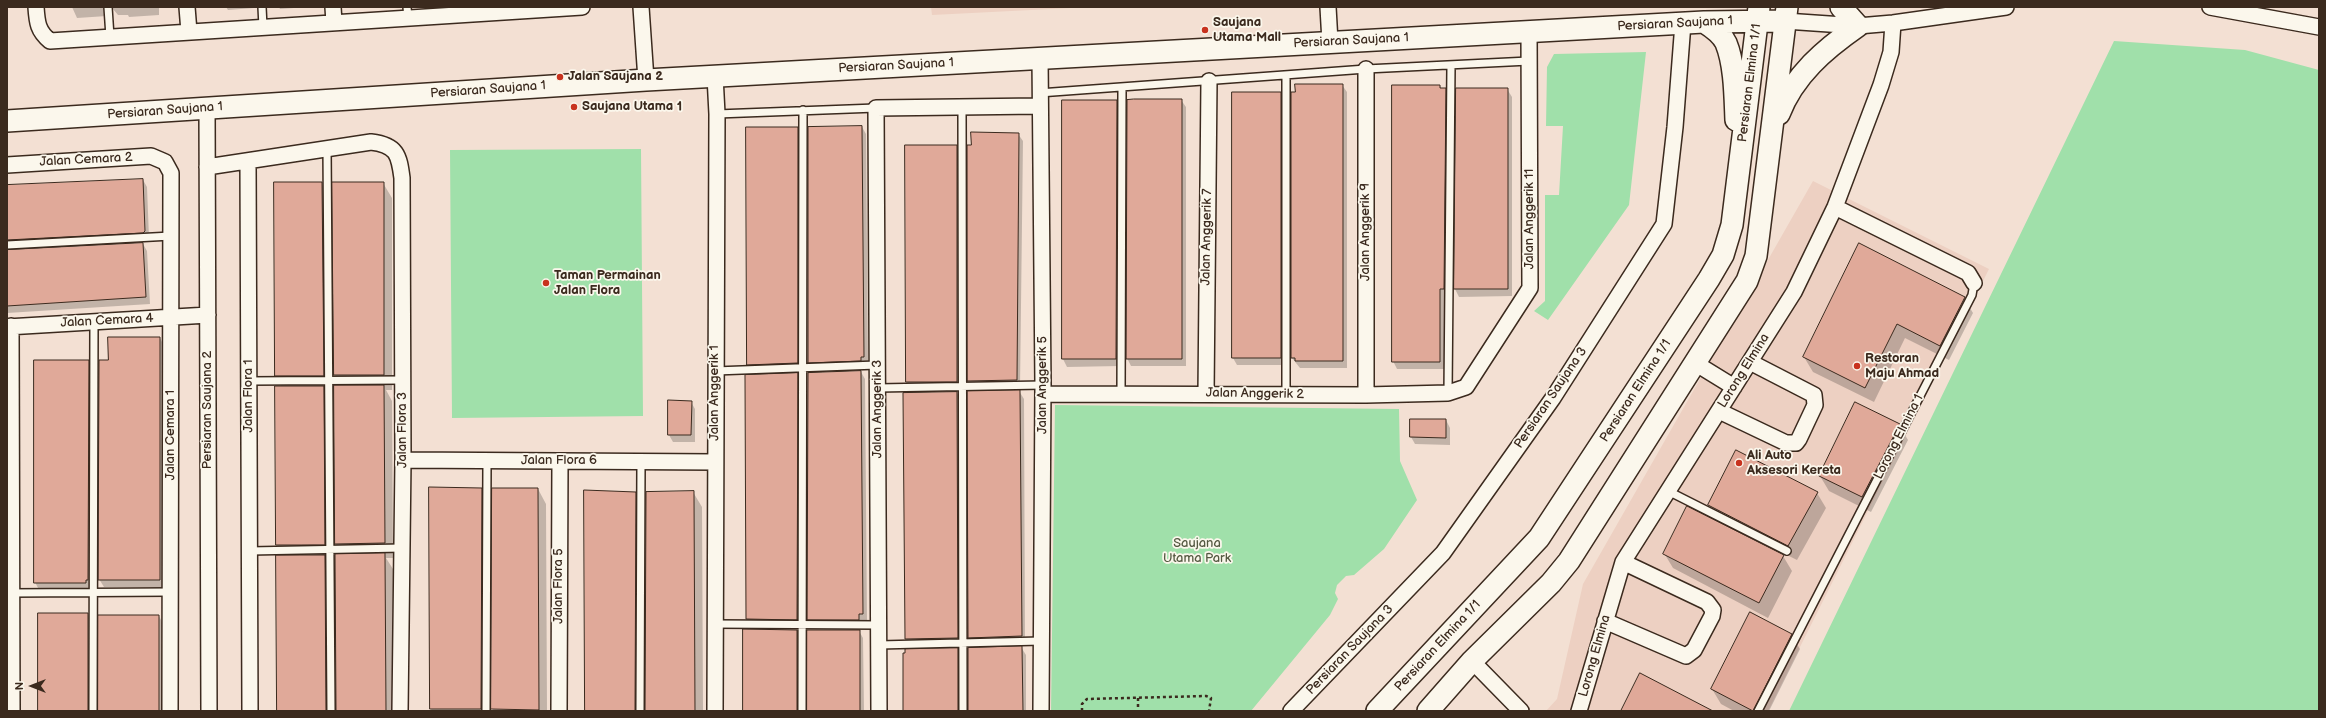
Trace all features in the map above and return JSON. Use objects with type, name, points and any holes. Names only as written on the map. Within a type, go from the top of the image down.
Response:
[{"type":"main road","points":[[1694,22],[1722,7]]},
{"type":"main road","points":[[1772,132],[1784,100],[1796,81],[1834,42],[1858,26],[1841,7]]},
{"type":"main road","name":"Persiaran Saujana 1","points":[[7,121],[646,80],[1694,22],[1758,14],[1786,14]]},
{"type":"main road","name":"Persiaran Elmina 1/1","points":[[1383,709],[1539,538],[1705,286],[1723,255],[1732,225],[1758,14]]},
{"type":"main road","name":"Persiaran Elmina 1/1","points":[[1428,711],[1472,661],[1551,583],[1569,561],[1747,281],[1756,256],[1786,14]]},
{"type":"main road","points":[[1694,22],[1714,28],[1726,42],[1733,77],[1740,167]]},
{"type":"street","points":[[36,7],[37,23],[41,33],[50,41],[334,23],[407,13],[582,7]]},
{"type":"street","points":[[187,7],[189,32]]},
{"type":"street","points":[[333,7],[334,23]]},
{"type":"street","points":[[640,7],[646,80]]},
{"type":"street","points":[[1328,7],[1330,42]]},
{"type":"street","points":[[1786,14],[1858,26],[1893,23],[1936,12],[2006,7]]},
{"type":"street","points":[[2210,7],[2319,27]]},
{"type":"street","name":"Persiaran Saujana 3","points":[[1291,711],[1443,553],[1553,398],[1664,224],[1675,127],[1694,22]]},
{"type":"street","name":"Lorong Elmina","points":[[1579,711],[1623,562],[1794,292],[1835,207],[1892,52],[1893,23]]},
{"type":"street","name":"Jalan Anggerik 11","points":[[1466,387],[1530,288],[1530,31]]},
{"type":"street","name":"Jalan Anggerik 5","points":[[1040,58],[1039,100],[1043,390],[1041,711]]},
{"type":"street","name":"Jalan Anggerik 9","points":[[1366,69],[1366,395]]},
{"type":"street","name":"Jalan Anggerik 1","points":[[714,711],[715,76]]},
{"type":"street","name":"Jalan Anggerik 7","points":[[1206,394],[1209,81]]},
{"type":"street","points":[[876,108],[962,109],[1039,100]]},
{"type":"street","name":"Persiaran Saujana 2","points":[[207,108],[209,711]]},
{"type":"street","name":"Jalan Anggerik 3","points":[[876,108],[879,711]]},
{"type":"street","name":"Jalan Flora 3","points":[[327,148],[371,142],[384,144],[395,150],[400,160],[402,178],[403,380],[400,711]]},
{"type":"street","points":[[207,167],[327,148]]},
{"type":"street","name":"Jalan Cemara 2","points":[[7,165],[151,156],[165,162]]},
{"type":"street","name":"Jalan Flora 1","points":[[248,161],[250,711]]},
{"type":"street","name":"Jalan Cemara 1","points":[[165,162],[171,173],[170,711]]},
{"type":"street","name":"Lorong Elmina 1","points":[[1835,207],[1968,273],[1974,283]]},
{"type":"street","name":"Jalan Cemara 4","points":[[9,326],[208,315]]},
{"type":"street","points":[[9,326],[9,593],[12,711]]},
{"type":"street","points":[[1720,411],[1786,444],[1796,443],[1799,439],[1815,405],[1814,395],[1750,362]]},
{"type":"street","points":[[1695,363],[1734,387]]},
{"type":"street","name":"Jalan Anggerik 2","points":[[1043,390],[1121,393],[1366,395],[1448,393],[1466,387]]},
{"type":"street","name":"Jalan Flora 6","points":[[403,460],[714,462]]},
{"type":"street","name":"Jalan Flora 5","points":[[558,711],[560,461]]},
{"type":"street","points":[[1605,621],[1686,656],[1694,650],[1712,616],[1713,610],[1707,602],[1623,562]]},
{"type":"street","points":[[1472,661],[1521,711]]},
{"type":"lane","points":[[108,7],[110,37]]},
{"type":"lane","points":[[262,7],[263,27]]},
{"type":"lane","points":[[1039,100],[1122,88],[1209,81],[1286,77],[1366,69],[1530,61]]},
{"type":"lane","points":[[1448,393],[1451,66]]},
{"type":"lane","points":[[1286,77],[1286,395]]},
{"type":"lane","points":[[1121,393],[1122,88]]},
{"type":"lane","points":[[716,114],[876,108]]},
{"type":"lane","points":[[962,109],[964,711]]},
{"type":"lane","points":[[802,711],[803,110]]},
{"type":"lane","points":[[327,148],[330,381],[331,711]]},
{"type":"lane","points":[[7,246],[171,236]]},
{"type":"lane","name":"Lorong Elmina 1","points":[[1758,711],[1972,296],[1974,283]]},
{"type":"lane","points":[[93,711],[94,322]]},
{"type":"lane","points":[[715,371],[877,365]]},
{"type":"lane","points":[[250,381],[403,380]]},
{"type":"lane","points":[[878,388],[963,387],[1043,390]]},
{"type":"lane","points":[[486,711],[487,461]]},
{"type":"lane","points":[[640,462],[640,711]]},
{"type":"lane","points":[[1668,491],[1787,551]]},
{"type":"lane","points":[[250,551],[402,548]]},
{"type":"lane","points":[[9,593],[170,592]]},
{"type":"lane","points":[[714,624],[879,625]]},
{"type":"lane","points":[[879,646],[1041,641]]},
{"type":"path","points":[[1082,711],[1082,704],[1087,699],[1206,696],[1211,698],[1209,711]]},
{"type":"path","points":[[1138,698],[1138,711]]},
{"type":"shaded area","points":[[931,7],[1091,7],[932,15]]},
{"type":"shaded area","points":[[1813,181],[1989,269],[1768,711],[1546,711],[1557,699],[1583,584]]},
{"type":"green space","points":[[2114,41],[2245,50],[2319,70],[2319,711],[1789,711]]},
{"type":"green space","points":[[1646,52],[1629,205],[1548,320],[1534,311],[1545,301],[1545,195],[1559,195],[1563,126],[1546,126],[1547,67],[1554,54]]},
{"type":"green space","name":"Taman Permainan Jalan Flora","points":[[641,149],[643,416],[452,418],[450,150]]},
{"type":"green space","name":"Saujana Utama Park","points":[[1055,405],[1399,409],[1400,461],[1417,500],[1384,549],[1354,575],[1346,576],[1337,585],[1335,593],[1338,599],[1330,615],[1251,711],[1051,711]]},
{"type":"building","points":[[1295,84],[1343,84],[1343,361],[1295,361],[1295,358],[1291,358],[1291,92],[1295,92]]},
{"type":"building","points":[[1392,85],[1440,85],[1440,88],[1446,88],[1444,289],[1440,289],[1440,362],[1392,362]]},
{"type":"building","points":[[1456,88],[1508,88],[1508,289],[1454,289]]},
{"type":"building","points":[[1232,92],[1281,92],[1281,358],[1232,358]]},
{"type":"building","points":[[1182,99],[1182,359],[1126,359],[1127,100]]},
{"type":"building","points":[[1062,100],[1117,100],[1116,359],[1062,359]]},
{"type":"building","points":[[862,126],[864,357],[861,357],[861,361],[808,363],[808,127]]},
{"type":"building","points":[[746,127],[798,127],[798,363],[747,365]]},
{"type":"building","points":[[971,132],[1019,133],[1017,380],[967,381],[967,145],[971,145]]},
{"type":"building","points":[[905,145],[957,145],[957,382],[906,382]]},
{"type":"building","points":[[143,179],[145,231],[143,233],[7,240],[7,185]]},
{"type":"building","points":[[274,182],[322,182],[324,376],[275,376]]},
{"type":"building","points":[[332,182],[384,182],[384,375],[334,375]]},
{"type":"building","points":[[143,243],[146,297],[7,306],[7,250]]},
{"type":"building","points":[[1859,243],[1965,297],[1940,346],[1897,324],[1865,388],[1803,357]]},
{"type":"building","points":[[108,337],[160,337],[160,580],[98,580],[99,360],[108,360]]},
{"type":"building","points":[[34,360],[89,360],[88,580],[86,580],[86,583],[34,583]]},
{"type":"building","points":[[861,371],[863,614],[859,614],[859,620],[807,620],[808,373]]},
{"type":"building","points":[[798,373],[797,620],[746,619],[745,375]]},
{"type":"building","points":[[334,385],[384,385],[385,543],[335,544]]},
{"type":"building","points":[[275,386],[324,386],[325,545],[276,545]]},
{"type":"building","points":[[1020,390],[1022,636],[968,638],[967,391]]},
{"type":"building","points":[[957,392],[958,638],[905,639],[903,393]]},
{"type":"building","points":[[668,400],[692,401],[691,435],[668,435]]},
{"type":"building","points":[[1855,402],[1900,424],[1862,497],[1819,476]]},
{"type":"building","points":[[1410,419],[1446,419],[1446,438],[1410,437]]},
{"type":"building","points":[[1736,450],[1818,492],[1788,546],[1708,505]]},
{"type":"building","points":[[429,487],[482,488],[481,709],[430,709]]},
{"type":"building","points":[[492,488],[538,488],[539,710],[491,709]]},
{"type":"building","points":[[584,490],[636,492],[635,711],[585,711]]},
{"type":"building","points":[[694,491],[695,711],[645,711],[646,492]]},
{"type":"building","points":[[1687,506],[1784,555],[1759,603],[1663,554]]},
{"type":"building","points":[[385,553],[386,711],[336,711],[335,554]]},
{"type":"building","points":[[276,555],[325,555],[326,711],[277,711]]},
{"type":"building","points":[[1750,612],[1792,634],[1753,711],[1711,689]]},
{"type":"building","points":[[38,613],[88,613],[88,711],[38,711]]},
{"type":"building","points":[[98,615],[159,615],[159,711],[98,711]]},
{"type":"building","points":[[743,629],[797,630],[797,711],[743,711]]},
{"type":"building","points":[[807,630],[860,630],[860,711],[807,711]]},
{"type":"building","points":[[1022,646],[1023,711],[968,711],[968,648]]},
{"type":"building","points":[[958,648],[958,711],[903,711],[903,653],[905,653],[905,649]]},
{"type":"building","points":[[1640,673],[1713,711],[1621,711]]},
{"type":"place","name":"Saujana Utama Mall","points":[[1205,30]]},
{"type":"place","name":"Jalan Saujana 2","points":[[560,77]]},
{"type":"place","name":"Saujana Utama 1","points":[[574,107]]},
{"type":"place","name":"Taman Permainan Jalan Flora","points":[[546,283]]},
{"type":"place","name":"Restoran Maju Ahmad","points":[[1857,366]]},
{"type":"place","name":"Ali Auto Aksesori Kereta","points":[[1739,463]]}]
